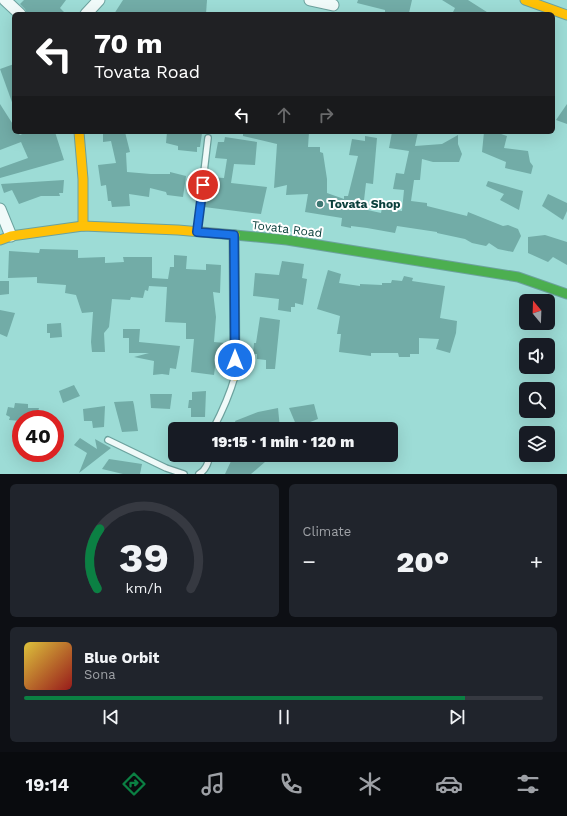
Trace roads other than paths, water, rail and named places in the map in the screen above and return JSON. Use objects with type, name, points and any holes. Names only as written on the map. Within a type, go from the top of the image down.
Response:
[{"type":"street","points":[[5,0],[18,12]]},
{"type":"street","points":[[88,12],[99,0]]},
{"type":"street","points":[[310,0],[334,6]]},
{"type":"street","points":[[525,0],[567,15]]},
{"type":"street","points":[[79,134],[83,154],[83,226]]},
{"type":"street","points":[[0,209],[11,236]]},
{"type":"street","name":"Tovata Road","points":[[0,240],[11,236],[83,226],[197,232],[287,240],[518,277],[567,294]]},
{"type":"street","points":[[234,235],[235,376]]},
{"type":"lane","points":[[197,232],[208,138]]},
{"type":"lane","points":[[218,422],[230,394],[235,376]]},
{"type":"lane","points":[[108,440],[166,468],[184,474]]},
{"type":"lane","points":[[199,474],[204,470],[207,462]]},
{"type":"place","name":"Tovata Shop","points":[[320,204]]}]
